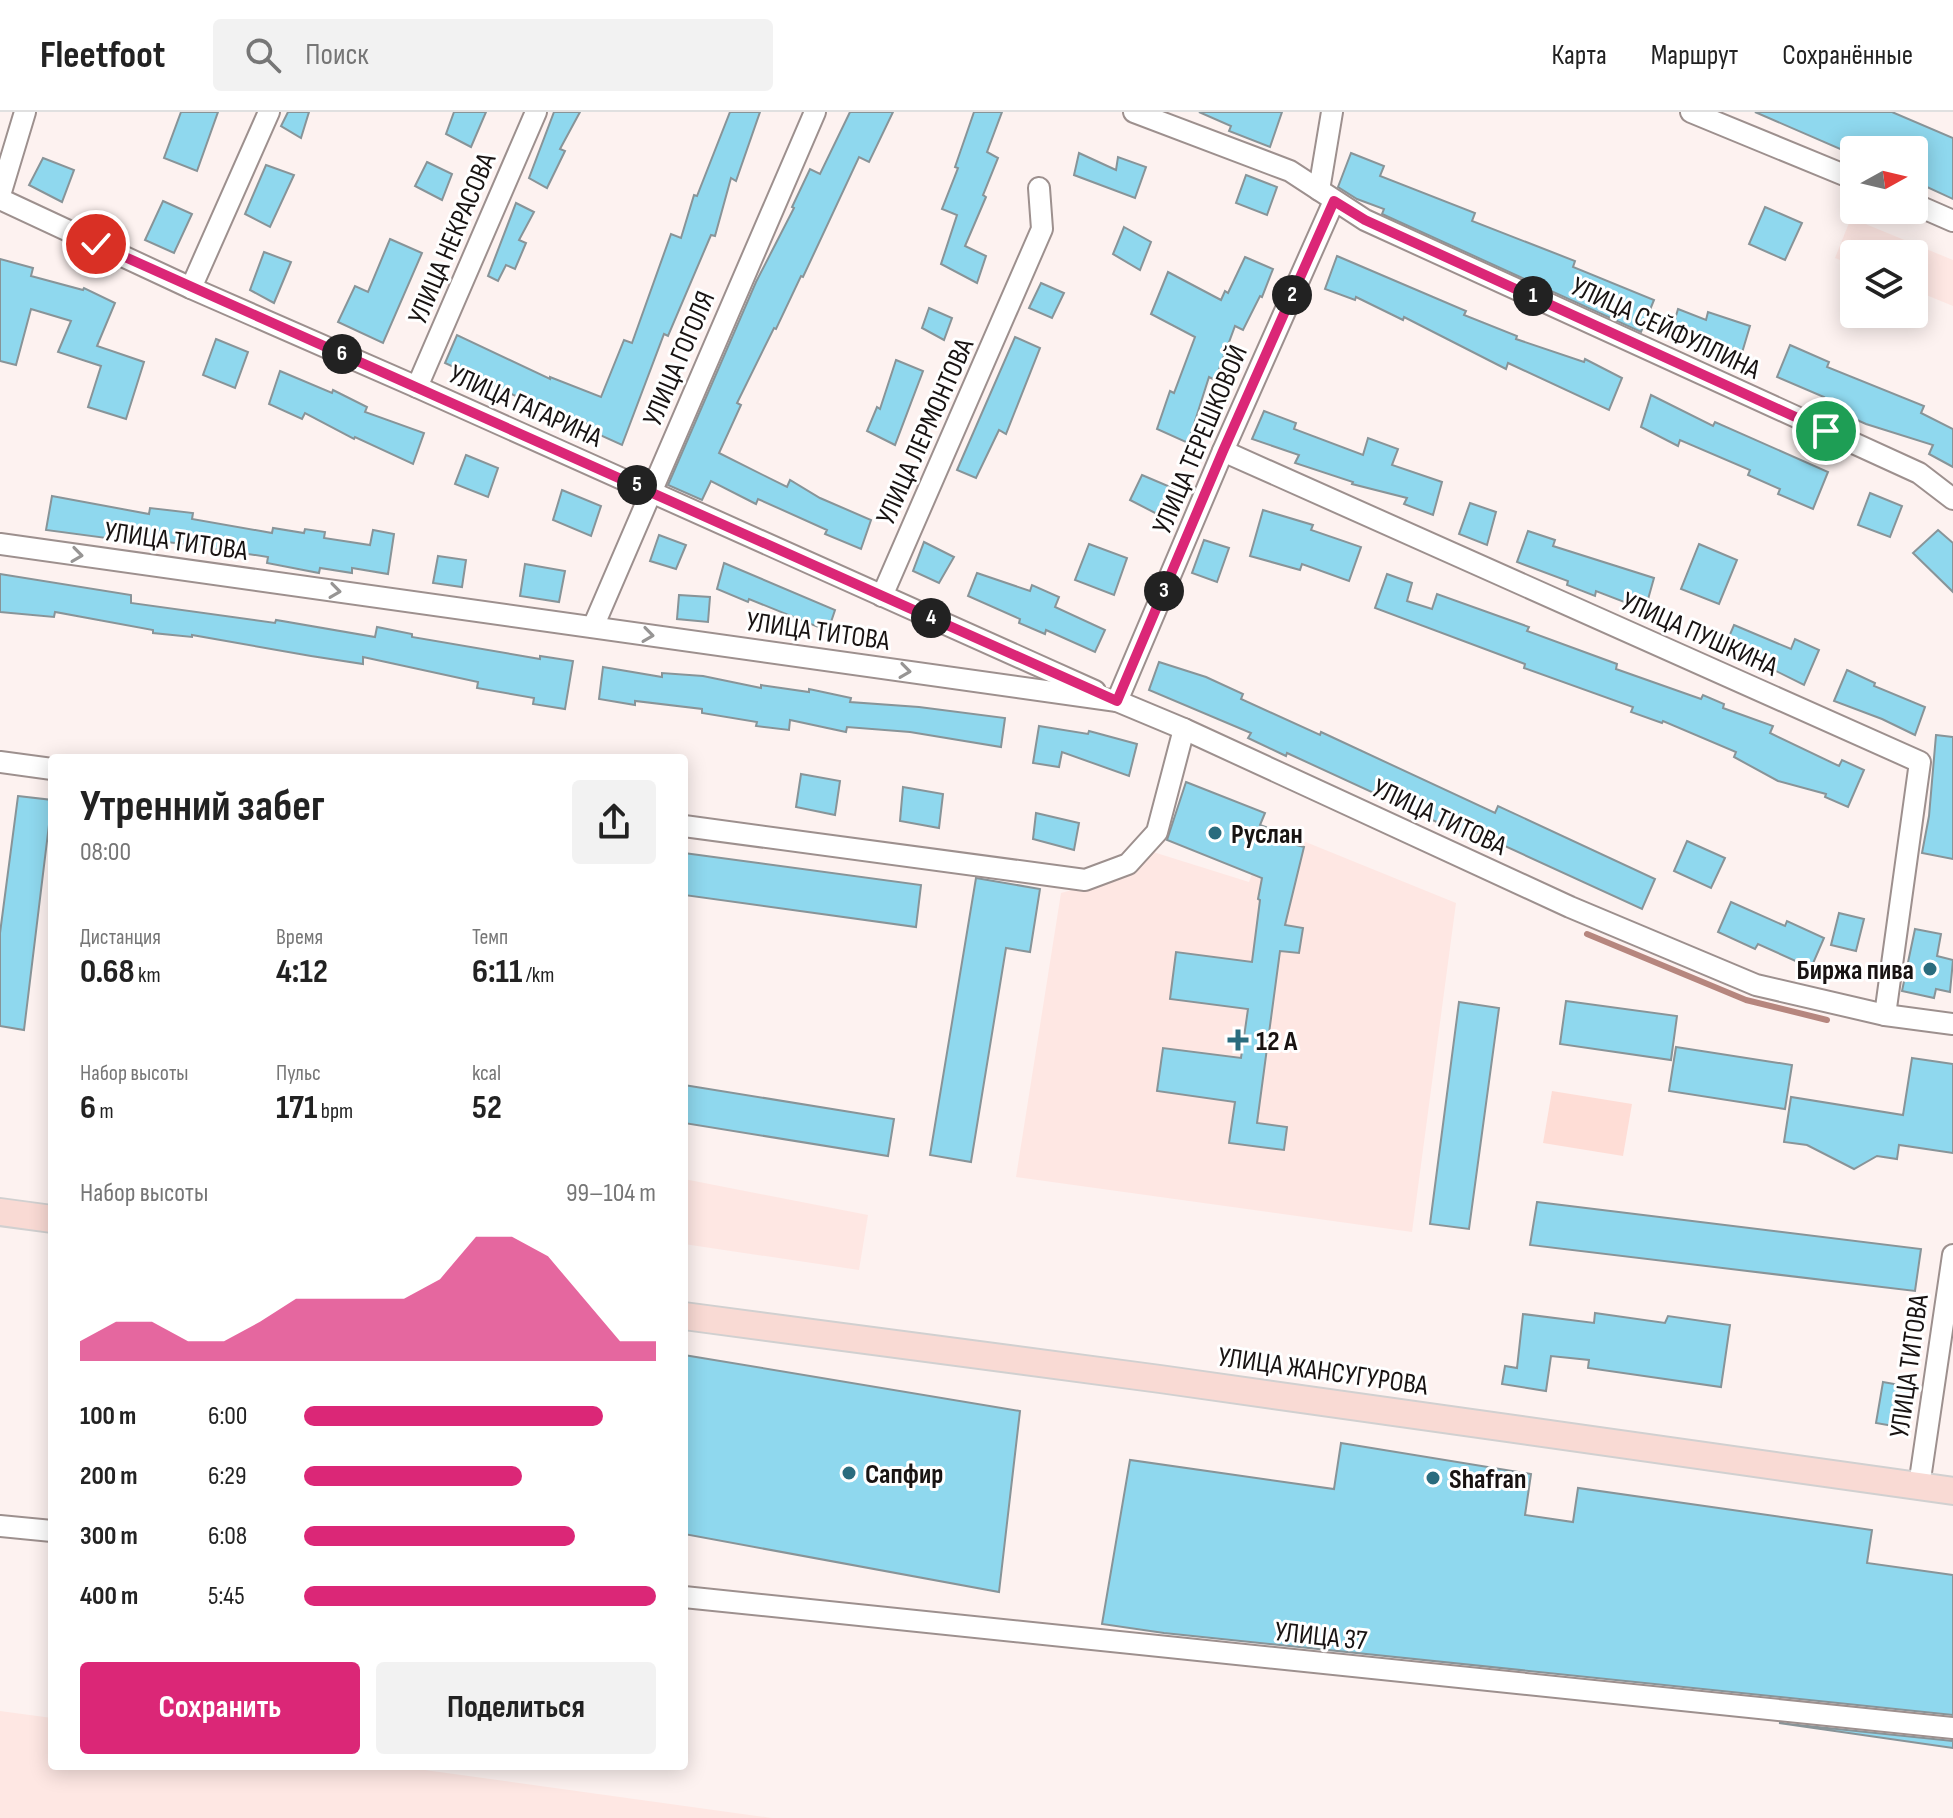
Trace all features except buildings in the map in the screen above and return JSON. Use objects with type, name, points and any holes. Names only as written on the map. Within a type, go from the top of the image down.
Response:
[{"type":"main road","points":[[0,1212],[48,1218]]},
{"type":"main road","name":"УЛИЦА ЖАНСУГУРОВА","points":[[688,1317],[1175,1381],[1953,1491]]},
{"type":"street","points":[[0,197],[25,112]]},
{"type":"street","points":[[191,288],[269,112]]},
{"type":"street","name":"УЛИЦА НЕКРАСОВА","points":[[417,387],[536,112]]},
{"type":"street","name":"УЛИЦА ГОГОЛЯ","points":[[593,627],[815,112]]},
{"type":"street","name":"УЛИЦА СЕЙФУЛЛИНА","points":[[1134,112],[1290,171],[1365,220],[1919,473],[1953,499]]},
{"type":"street","name":"УЛИЦА ТЕРЕШКОВОЙ","points":[[1117,701],[1327,196],[1332,112]]},
{"type":"street","points":[[1691,112],[1840,173]]},
{"type":"street","name":"УЛИЦА ЛЕРМОНТОВА","points":[[882,596],[1042,229],[1039,188]]},
{"type":"street","name":"УЛИЦА ГАГАРИНА","points":[[0,197],[191,288],[1117,701]]},
{"type":"street","points":[[1928,210],[1953,221]]},
{"type":"street","name":"УЛИЦА ПУШКИНА","points":[[1223,451],[1920,762],[1885,1015]]},
{"type":"street","name":"УЛИЦА ТИТОВА","points":[[0,544],[1117,701],[1570,907],[1756,985],[1885,1015],[1953,1024]]},
{"type":"street","points":[[688,827],[1085,880],[1128,864],[1157,832],[1184,729]]},
{"type":"street","points":[[0,762],[48,768]]},
{"type":"street","name":"УЛИЦА ТИТОВА","points":[[1919,1486],[1953,1255]]},
{"type":"street","points":[[0,1526],[48,1531]]},
{"type":"street","name":"УЛИЦА 37","points":[[688,1597],[1953,1728]]},
{"type":"shaded area","points":[[1849,224],[1866,224],[1904,240],[1842,240]]},
{"type":"shaded area","points":[[1928,250],[1953,260],[1953,306],[1928,296]]},
{"type":"shaded area","name":"12 А","points":[[1269,827],[1456,903],[1412,1232],[1016,1177],[1061,893],[1133,873],[1150,851],[1249,882]]},
{"type":"shaded area","points":[[1552,1091],[1632,1104],[1623,1156],[1543,1143]]},
{"type":"shaded area","points":[[688,1180],[868,1215],[859,1270],[688,1245]]},
{"type":"shaded area","points":[[0,1711],[48,1717],[48,1770],[425,1770],[772,1818],[0,1818]]},
{"type":"waterway","points":[[1587,934],[1746,1000],[1827,1020]]},
{"type":"place","name":"Руслан","points":[[1215,833]]},
{"type":"place","name":"Биржа пива","points":[[1930,969]]},
{"type":"place","name":"12 А","points":[[1238,1040]]},
{"type":"place","name":"Сапфир","points":[[849,1473]]},
{"type":"place","name":"Shafran","points":[[1433,1478]]},
{"type":"route","points":[[96,244],[1117,701],[1334,201],[1365,220],[1826,431]]}]
